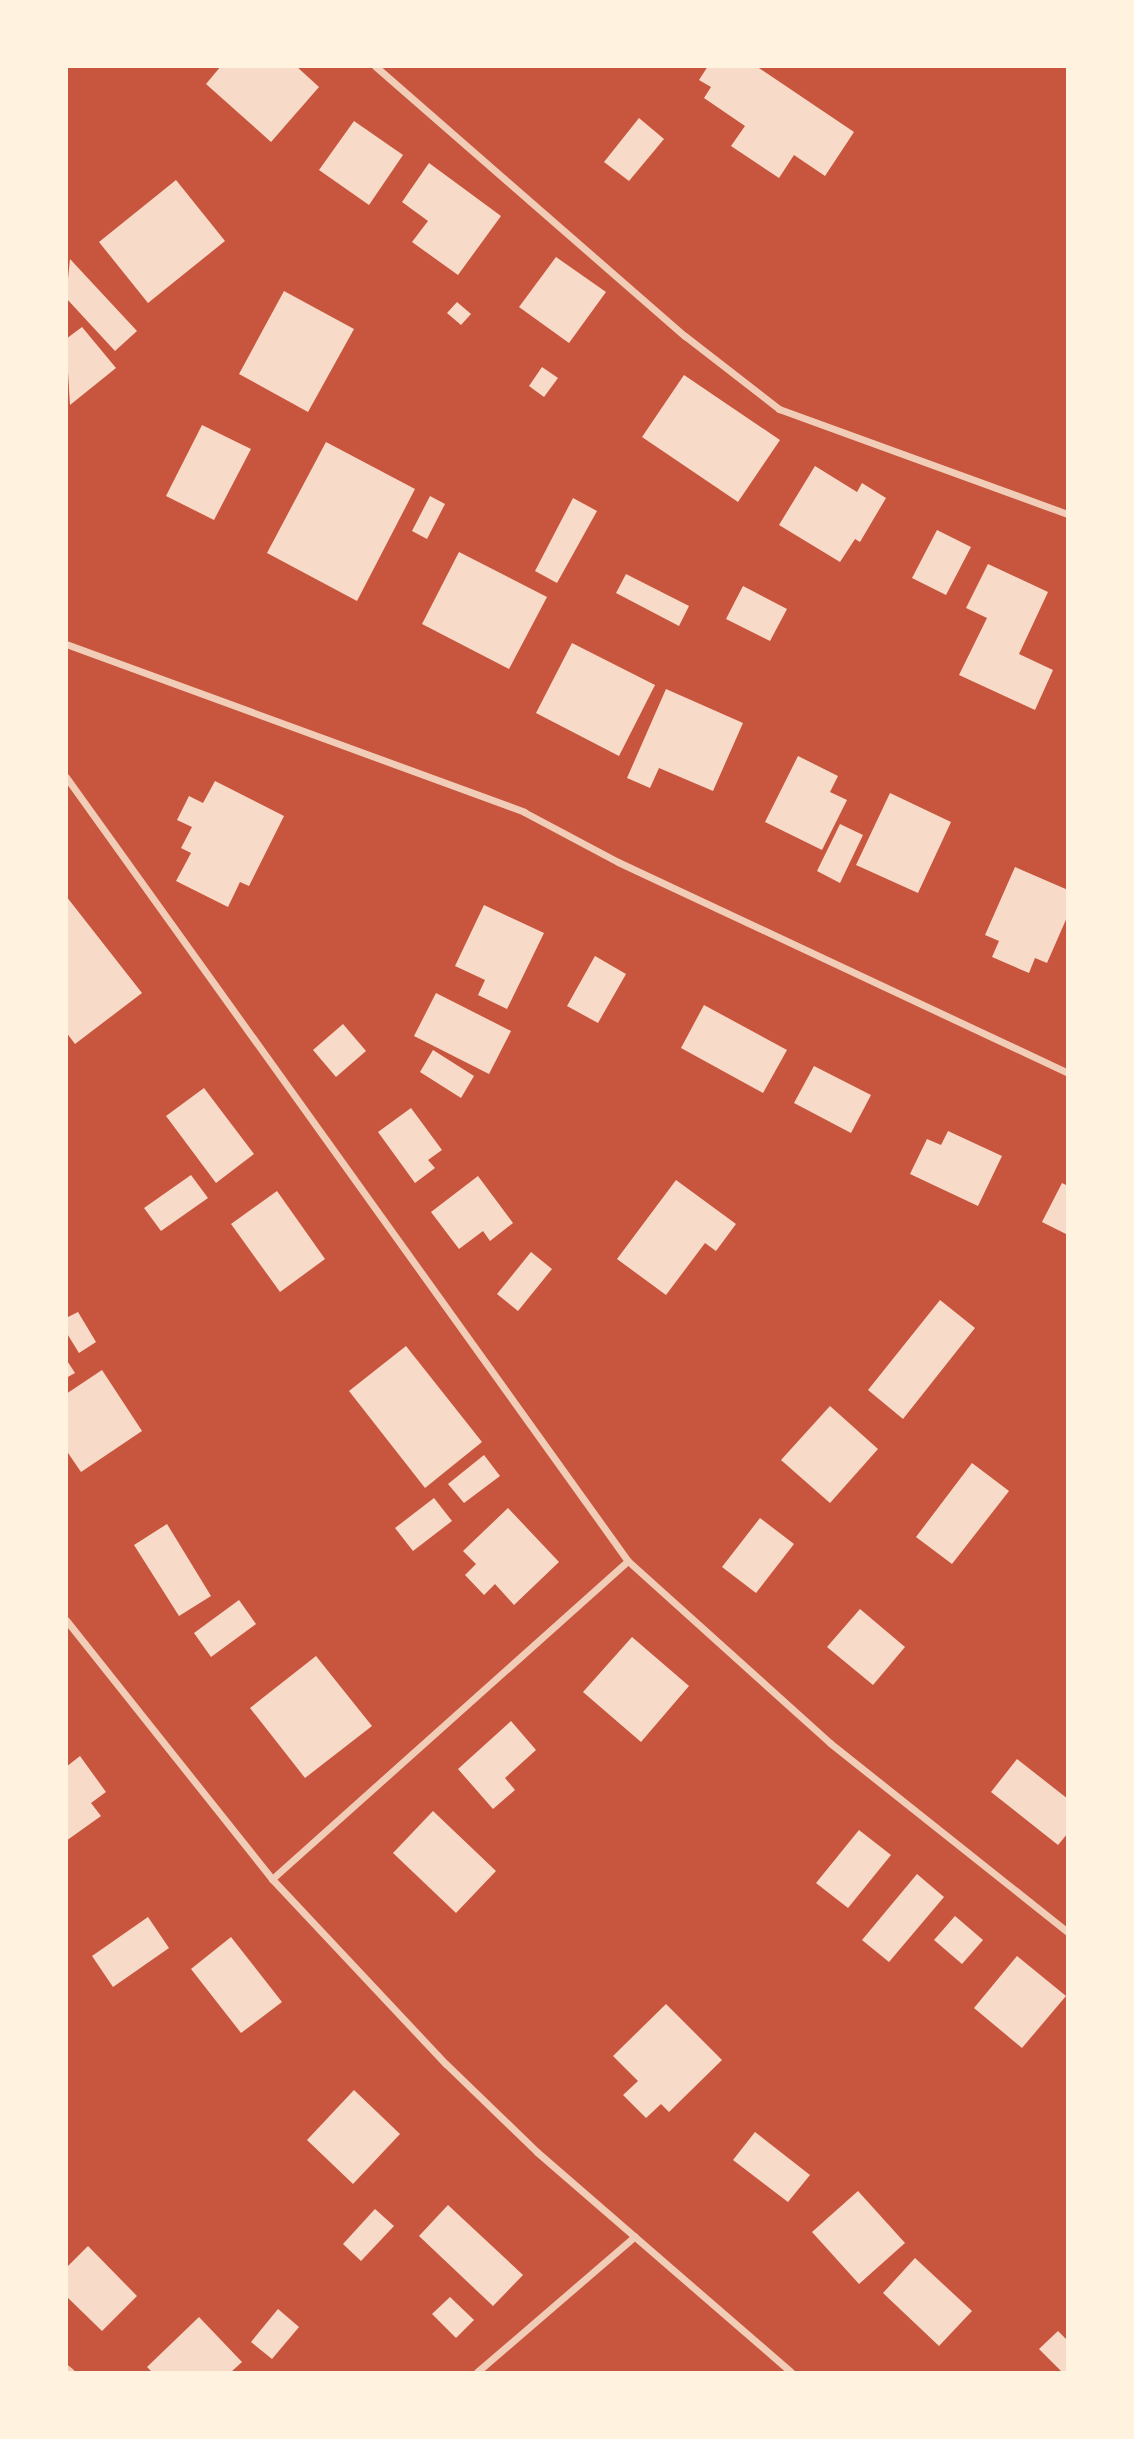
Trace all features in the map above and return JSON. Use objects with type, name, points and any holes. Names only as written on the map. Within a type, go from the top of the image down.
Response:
[{"type":"street","points":[[375,66],[685,336],[779,409],[1068,514]]},
{"type":"street","points":[[66,644],[524,812],[618,862],[1068,1073]]},
{"type":"street","points":[[66,777],[628,1560],[830,1743],[1068,1932]]},
{"type":"street","points":[[272,1879],[628,1560]]},
{"type":"street","points":[[66,1620],[272,1879],[446,2064],[537,2152],[791,2372]]},
{"type":"street","points":[[477,2372],[635,2236]]},
{"type":"street","points":[[66,2368],[71,2372]]},
{"type":"building","points":[[221,66],[296,66],[319,87],[271,142],[206,84]]},
{"type":"building","points":[[708,66],[756,66],[854,132],[825,176],[794,155],[779,178],[731,146],[745,126],[704,98],[711,87],[699,80]]},
{"type":"building","points":[[639,118],[664,139],[629,181],[604,162]]},
{"type":"building","points":[[354,121],[403,155],[369,205],[319,170]]},
{"type":"building","points":[[429,163],[501,216],[458,275],[412,242],[428,221],[402,202]]},
{"type":"building","points":[[176,180],[225,241],[148,303],[99,242]]},
{"type":"building","points":[[556,257],[606,292],[569,343],[519,307]]},
{"type":"building","points":[[70,259],[137,331],[115,351],[66,298]]},
{"type":"building","points":[[284,291],[354,329],[308,412],[239,374]]},
{"type":"building","points":[[457,302],[471,314],[461,325],[447,313]]},
{"type":"building","points":[[82,327],[116,368],[70,405],[66,339]]},
{"type":"building","points":[[542,367],[558,378],[544,397],[529,386]]},
{"type":"building","points":[[684,375],[780,440],[738,502],[642,437]]},
{"type":"building","points":[[202,425],[251,449],[214,520],[166,496]]},
{"type":"building","points":[[326,442],[415,489],[357,601],[267,553]]},
{"type":"building","points":[[815,466],[857,492],[862,483],[886,498],[860,542],[855,539],[840,562],[779,525]]},
{"type":"building","points":[[430,496],[445,504],[427,539],[412,531]]},
{"type":"building","points":[[573,498],[597,511],[557,583],[535,571]]},
{"type":"building","points":[[937,530],[971,547],[946,595],[912,578]]},
{"type":"building","points":[[459,552],[547,597],[509,669],[422,624]]},
{"type":"building","points":[[988,564],[1048,592],[1019,654],[1053,670],[1035,710],[959,675],[987,618],[966,608]]},
{"type":"building","points":[[626,574],[689,606],[679,626],[616,593]]},
{"type":"building","points":[[743,586],[787,609],[770,641],[726,619]]},
{"type":"building","points":[[572,643],[655,685],[619,756],[536,713]]},
{"type":"building","points":[[666,689],[743,723],[713,791],[659,768],[650,788],[627,778]]},
{"type":"building","points":[[798,756],[838,776],[830,792],[847,800],[822,850],[765,822]]},
{"type":"building","points":[[215,781],[284,816],[249,886],[240,882],[228,907],[176,881],[191,853],[181,848],[192,827],[177,820],[189,796],[203,803]]},
{"type":"building","points":[[890,793],[951,822],[918,893],[856,865]]},
{"type":"building","points":[[840,824],[863,835],[840,883],[817,871]]},
{"type":"building","points":[[1015,867],[1068,890],[1068,915],[1047,963],[1035,958],[1029,973],[992,957],[999,941],[985,935]]},
{"type":"building","points":[[66,896],[142,993],[75,1044],[66,1032]]},
{"type":"building","points":[[484,905],[544,933],[507,1009],[478,995],[485,980],[455,966]]},
{"type":"building","points":[[595,956],[626,974],[598,1023],[567,1006]]},
{"type":"building","points":[[436,993],[511,1031],[489,1074],[414,1036]]},
{"type":"building","points":[[704,1005],[787,1050],[763,1093],[681,1048]]},
{"type":"building","points":[[343,1024],[366,1051],[336,1077],[313,1050]]},
{"type":"building","points":[[433,1050],[474,1076],[461,1098],[420,1072]]},
{"type":"building","points":[[814,1066],[871,1095],[851,1133],[794,1103]]},
{"type":"building","points":[[204,1088],[254,1154],[216,1183],[166,1116]]},
{"type":"building","points":[[411,1108],[442,1150],[428,1160],[435,1168],[415,1183],[378,1132]]},
{"type":"building","points":[[948,1131],[1002,1156],[978,1206],[910,1174],[927,1139],[941,1145]]},
{"type":"building","points":[[191,1175],[208,1198],[161,1231],[144,1208]]},
{"type":"building","points":[[478,1176],[513,1223],[490,1241],[483,1231],[459,1249],[431,1212]]},
{"type":"building","points":[[676,1180],[736,1224],[716,1251],[705,1243],[666,1295],[617,1259]]},
{"type":"building","points":[[1062,1183],[1068,1186],[1068,1235],[1042,1222]]},
{"type":"building","points":[[277,1191],[325,1259],[280,1292],[231,1224]]},
{"type":"building","points":[[531,1252],[552,1269],[518,1311],[497,1294]]},
{"type":"building","points":[[940,1300],[975,1328],[903,1419],[868,1390]]},
{"type":"building","points":[[78,1312],[96,1342],[79,1353],[66,1332],[66,1318]]},
{"type":"building","points":[[406,1346],[482,1442],[425,1488],[349,1391]]},
{"type":"building","points":[[66,1359],[75,1373],[66,1378]]},
{"type":"building","points":[[102,1370],[142,1431],[81,1472],[66,1450],[66,1394]]},
{"type":"building","points":[[830,1406],[878,1449],[830,1503],[781,1460]]},
{"type":"building","points":[[484,1455],[500,1476],[464,1503],[448,1484]]},
{"type":"building","points":[[972,1463],[1009,1491],[952,1564],[916,1537]]},
{"type":"building","points":[[434,1498],[452,1521],[413,1551],[395,1528]]},
{"type":"building","points":[[508,1508],[559,1562],[514,1605],[495,1584],[484,1595],[465,1575],[476,1564],[463,1551]]},
{"type":"building","points":[[760,1518],[794,1544],[756,1593],[722,1567]]},
{"type":"building","points":[[167,1524],[211,1596],[179,1616],[134,1545]]},
{"type":"building","points":[[239,1600],[256,1624],[211,1657],[194,1633]]},
{"type":"building","points":[[860,1609],[905,1647],[873,1685],[827,1647]]},
{"type":"building","points":[[632,1637],[689,1686],[641,1742],[583,1692]]},
{"type":"building","points":[[316,1656],[372,1726],[305,1778],[250,1708]]},
{"type":"building","points":[[511,1721],[536,1750],[505,1778],[515,1790],[493,1809],[458,1769]]},
{"type":"building","points":[[80,1756],[106,1792],[91,1803],[101,1816],[66,1841],[66,1767]]},
{"type":"building","points":[[1017,1759],[1068,1799],[1068,1833],[1058,1845],[991,1792]]},
{"type":"building","points":[[433,1811],[496,1871],[456,1913],[393,1853]]},
{"type":"building","points":[[859,1830],[891,1855],[848,1908],[816,1883]]},
{"type":"building","points":[[917,1874],[944,1897],[889,1962],[862,1940]]},
{"type":"building","points":[[955,1916],[983,1940],[962,1964],[934,1940]]},
{"type":"building","points":[[148,1917],[169,1948],[113,1987],[92,1956]]},
{"type":"building","points":[[231,1937],[282,2002],[241,2033],[191,1969]]},
{"type":"building","points":[[1017,1956],[1066,1996],[1022,2048],[974,2008]]},
{"type":"building","points":[[666,2004],[722,2060],[669,2112],[661,2104],[646,2118],[623,2095],[638,2081],[613,2056]]},
{"type":"building","points":[[354,2090],[400,2134],[353,2184],[307,2140]]},
{"type":"building","points":[[755,2132],[810,2175],[788,2202],[733,2160]]},
{"type":"building","points":[[858,2191],[905,2243],[859,2284],[812,2232]]},
{"type":"building","points":[[448,2205],[523,2275],[493,2306],[419,2236]]},
{"type":"building","points":[[375,2209],[394,2226],[361,2261],[343,2244]]},
{"type":"building","points":[[88,2246],[137,2296],[102,2331],[66,2296],[66,2268]]},
{"type":"building","points":[[915,2258],[972,2311],[939,2346],[883,2293]]},
{"type":"building","points":[[450,2297],[474,2320],[456,2338],[432,2314]]},
{"type":"building","points":[[278,2309],[299,2327],[272,2359],[251,2342]]},
{"type":"building","points":[[199,2317],[242,2362],[231,2372],[152,2372],[147,2367]]},
{"type":"building","points":[[1058,2331],[1068,2341],[1068,2372],[1062,2372],[1039,2349]]}]
